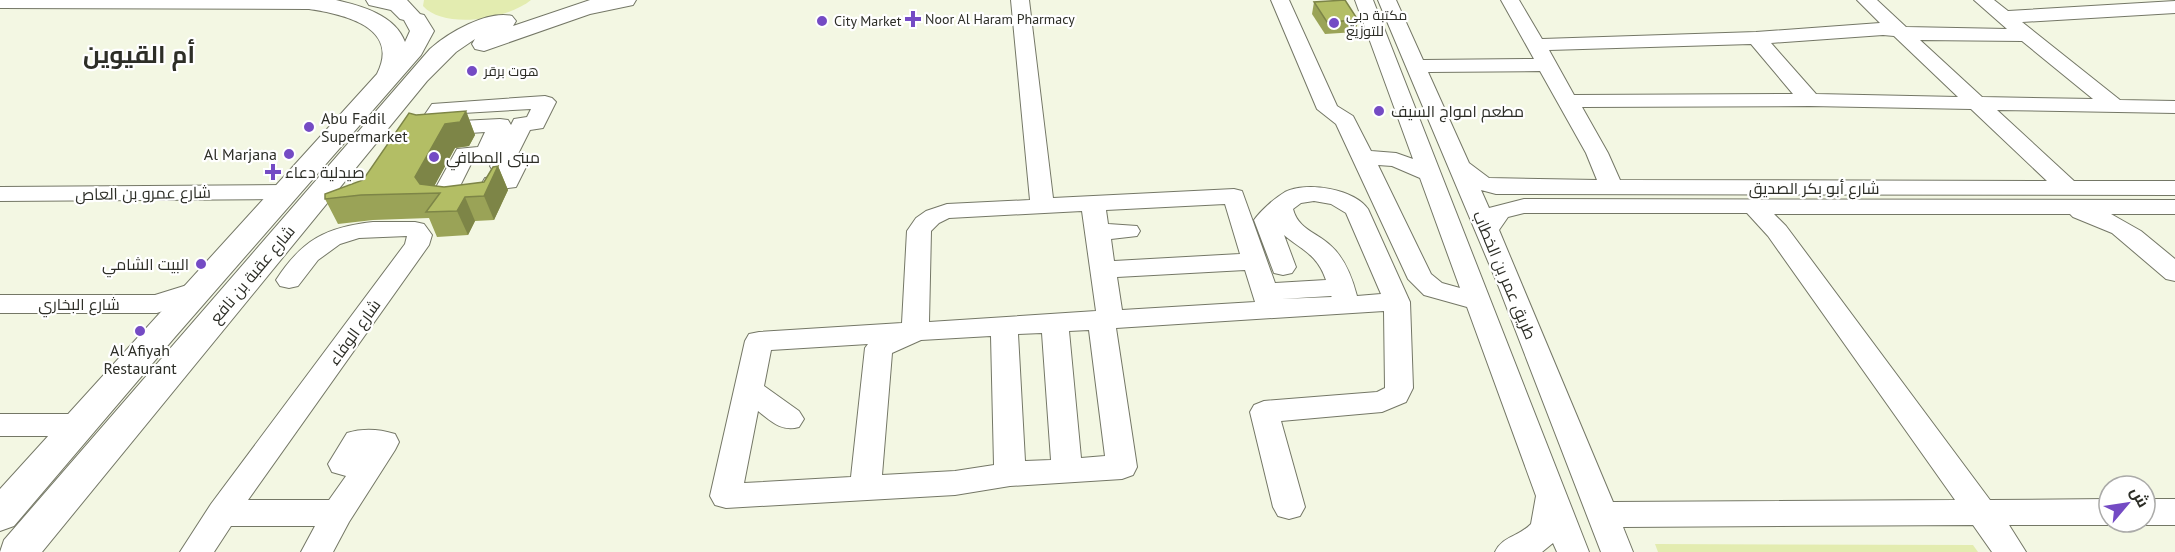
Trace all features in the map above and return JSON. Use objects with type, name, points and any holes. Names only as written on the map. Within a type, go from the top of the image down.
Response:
[{"type":"main road","points":[[0,1],[296,0],[346,8],[382,27],[392,39],[396,51],[393,88]]},
{"type":"main road","points":[[377,0],[399,5],[432,26],[454,28],[574,0]]},
{"type":"main road","points":[[393,88],[472,48],[584,9],[625,0]]},
{"type":"main road","name":"شارع عقبة بن نافع","points":[[0,515],[79,425],[160,316],[200,289],[288,190],[393,88],[463,34],[528,10]]},
{"type":"main road","name":"شارع عقبة بن نافع","points":[[18,552],[324,188],[393,88],[420,38],[422,31],[411,11]]},
{"type":"main road","points":[[288,190],[324,188]]},
{"type":"street","points":[[1020,0],[1042,206]]},
{"type":"street","points":[[1280,0],[1328,109],[1345,122],[1373,158],[1424,283],[1440,292],[1478,301]]},
{"type":"street","name":"طريق عمر بن الخطاب","points":[[1364,0],[1417,146],[1573,552]]},
{"type":"street","name":"طريق عمر بن الخطاب","points":[[1387,0],[1510,285],[1617,552]]},
{"type":"street","points":[[1510,0],[1569,101],[1597,153],[1612,188]]},
{"type":"street","points":[[1866,0],[1976,104],[2062,197],[2136,237],[2175,273]]},
{"type":"street","points":[[1983,0],[2116,106]]},
{"type":"street","points":[[2005,17],[2175,7]]},
{"type":"street","points":[[1535,45],[1756,38],[1872,30],[1899,30],[1916,34],[2028,35]]},
{"type":"street","points":[[1756,38],[1810,100]]},
{"type":"street","points":[[1381,45],[1395,41],[1412,56],[1547,65]]},
{"type":"street","points":[[1569,101],[1810,100],[2175,107]]},
{"type":"street","points":[[545,102],[535,123],[522,124],[501,166],[516,165],[508,182],[493,183],[485,199],[440,202],[465,154],[486,153],[500,125],[426,129],[439,108],[451,107],[545,102]]},
{"type":"street","points":[[1373,158],[1417,146]]},
{"type":"street","points":[[1373,158],[1407,164],[1428,173]]},
{"type":"street","name":"شارع أبو بكر الصديق","points":[[1460,167],[1481,183],[1496,188],[1951,188],[2062,197],[2140,207],[2175,207]]},
{"type":"street","points":[[1835,207],[1822,202],[1818,196],[1823,193],[1916,193],[1951,188]]},
{"type":"street","name":"شارع أبو بكر الصديق","points":[[1486,232],[1491,217],[1501,210],[1524,206],[1835,207],[2062,197],[2175,188]]},
{"type":"street","name":"شارع عمرو بن العاص","points":[[0,194],[288,190]]},
{"type":"street","points":[[1283,267],[1266,220],[1294,197],[1314,194],[1338,198],[1356,209],[1397,302],[1399,388],[1396,396],[1382,402],[1364,405],[1264,412],[1289,507]]},
{"type":"street","points":[[915,332],[919,231],[923,222],[934,214],[947,211],[1234,196],[1268,301]]},
{"type":"street","points":[[1093,203],[1103,270],[1106,320],[1122,467],[1010,474],[955,483],[726,495],[759,341],[1106,320],[1268,301],[1344,296],[1397,302]]},
{"type":"street","points":[[1281,207],[1282,218],[1292,232],[1326,255],[1335,268],[1344,296]]},
{"type":"street","points":[[1754,207],[1777,231],[2010,552]]},
{"type":"street","points":[[2136,237],[2131,225],[2140,207]]},
{"type":"street","name":"شارع الوفاء","points":[[196,552],[417,245],[420,235],[415,229],[372,229],[331,238],[310,252],[289,280]]},
{"type":"street","points":[[1098,232],[1128,231]]},
{"type":"street","points":[[1103,270],[1255,261]]},
{"type":"street","name":"شارع البخاري","points":[[6,309],[160,316]]},
{"type":"street","points":[[1055,323],[1067,470]]},
{"type":"street","points":[[1004,326],[1010,474]]},
{"type":"street","points":[[865,488],[879,348],[915,332]]},
{"type":"street","points":[[748,389],[789,419]]},
{"type":"street","points":[[0,425],[79,425]]},
{"type":"street","points":[[317,552],[338,513],[369,465]]},
{"type":"street","points":[[1510,552],[1543,535],[1552,518],[1551,494]]},
{"type":"street","points":[[1602,515],[2097,512]]},
{"type":"street","points":[[2157,512],[2175,512]]},
{"type":"street","points":[[222,513],[338,513]]},
{"type":"green space","points":[[424,0],[531,0],[521,7],[493,17],[461,20],[433,13],[423,6]]},
{"type":"green space","points":[[1655,544],[1973,545],[1978,552],[1658,552]]},
{"type":"building","points":[[1345,0],[1358,20],[1327,22],[1314,2]]},
{"type":"building","points":[[466,111],[460,122],[445,124],[415,177],[420,184],[444,187],[484,182],[493,167],[498,166],[484,196],[465,197],[457,211],[426,212],[440,193],[361,195],[325,199],[325,194],[363,180],[409,113],[416,115]]},
{"type":"place","name":"Noor Al Haram Pharmacy","points":[[913,19]]},
{"type":"place","name":"City Market","points":[[822,21]]},
{"type":"place","name":"مكتبة دبي للتوزيع","points":[[1334,23]]},
{"type":"place","name":"هوت برقر","points":[[472,71]]},
{"type":"place","name":"مطعم امواج السيف","points":[[1379,111]]},
{"type":"place","name":"Abu Fadil Supermarket","points":[[309,127]]},
{"type":"place","name":"Al Marjana","points":[[289,154]]},
{"type":"place","name":"مبنى المطافي","points":[[434,157]]},
{"type":"place","name":"صيدلية دعاء","points":[[273,172]]},
{"type":"place","name":"البيت الشامي","points":[[201,264]]},
{"type":"place","name":"Al Afiyah Restaurant","points":[[140,331]]},
{"type":"district","name":"أم القيوين","points":[[139,54]]}]
